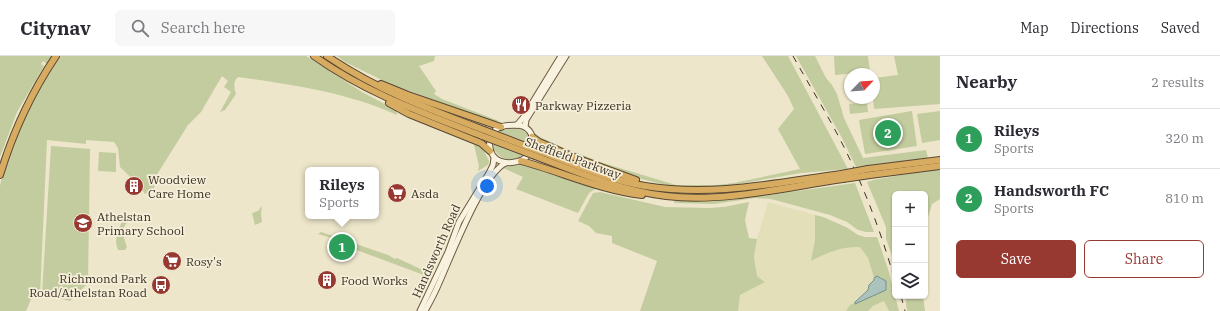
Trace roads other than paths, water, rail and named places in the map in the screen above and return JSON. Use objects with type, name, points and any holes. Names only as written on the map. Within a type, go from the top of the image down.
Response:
[{"type":"highway","points":[[0,175],[9,145],[34,90],[56,56]]},
{"type":"highway","name":"Sheffield Parkway","points":[[314,56],[346,78],[414,110],[483,133],[536,153],[623,181],[667,189],[697,191],[723,190],[842,177]]},
{"type":"highway","name":"Sheffield Parkway","points":[[327,56],[352,72],[393,94],[483,133]]},
{"type":"highway","points":[[352,72],[408,95],[501,127]]},
{"type":"highway","points":[[367,89],[409,114],[481,143],[490,151]]},
{"type":"highway","points":[[532,137],[539,142],[607,170],[667,189]]},
{"type":"highway","name":"Sheffield Parkway","points":[[536,153],[596,179],[629,189],[666,196],[725,196],[760,192],[842,177]]},
{"type":"highway","points":[[842,177],[940,160]]},
{"type":"highway","points":[[521,161],[579,180],[623,192],[650,196],[666,196]]},
{"type":"highway","points":[[869,172],[940,166]]},
{"type":"main road","points":[[517,125],[561,56]]},
{"type":"main road","points":[[525,127],[526,120],[566,56]]},
{"type":"main road","points":[[517,125],[525,127],[532,137],[533,144],[531,152],[521,161],[506,163],[494,158],[490,151],[490,144],[496,129],[501,127],[517,125]]},
{"type":"main road","name":"Handsworth Road","points":[[420,311],[448,252],[459,222],[489,173],[493,165],[494,158]]},
{"type":"main road","name":"Handsworth Road","points":[[425,311],[474,204],[494,173],[499,167],[506,163]]},
{"type":"water","points":[[877,276],[886,281],[886,290],[855,304],[855,302],[868,290],[869,285]]},
{"type":"railway","points":[[793,56],[832,124],[853,166],[876,223],[892,271]]},
{"type":"railway","points":[[902,299],[905,311]]},
{"type":"place","name":"Parkway Pizzeria","points":[[521,105]]},
{"type":"place","name":"Handsworth FC","points":[[888,133]]},
{"type":"place","name":"Woodview Care Home","points":[[134,186]]},
{"type":"place","name":"Asda","points":[[397,193]]},
{"type":"place","name":"Athelstan Primary School","points":[[83,223]]},
{"type":"place","name":"Rileys","points":[[342,247]]},
{"type":"place","name":"Rosy's","points":[[172,261]]},
{"type":"place","name":"Food Works","points":[[327,280]]},
{"type":"place","name":"Richmond Park Road/Athelstan Road","points":[[161,285]]}]
